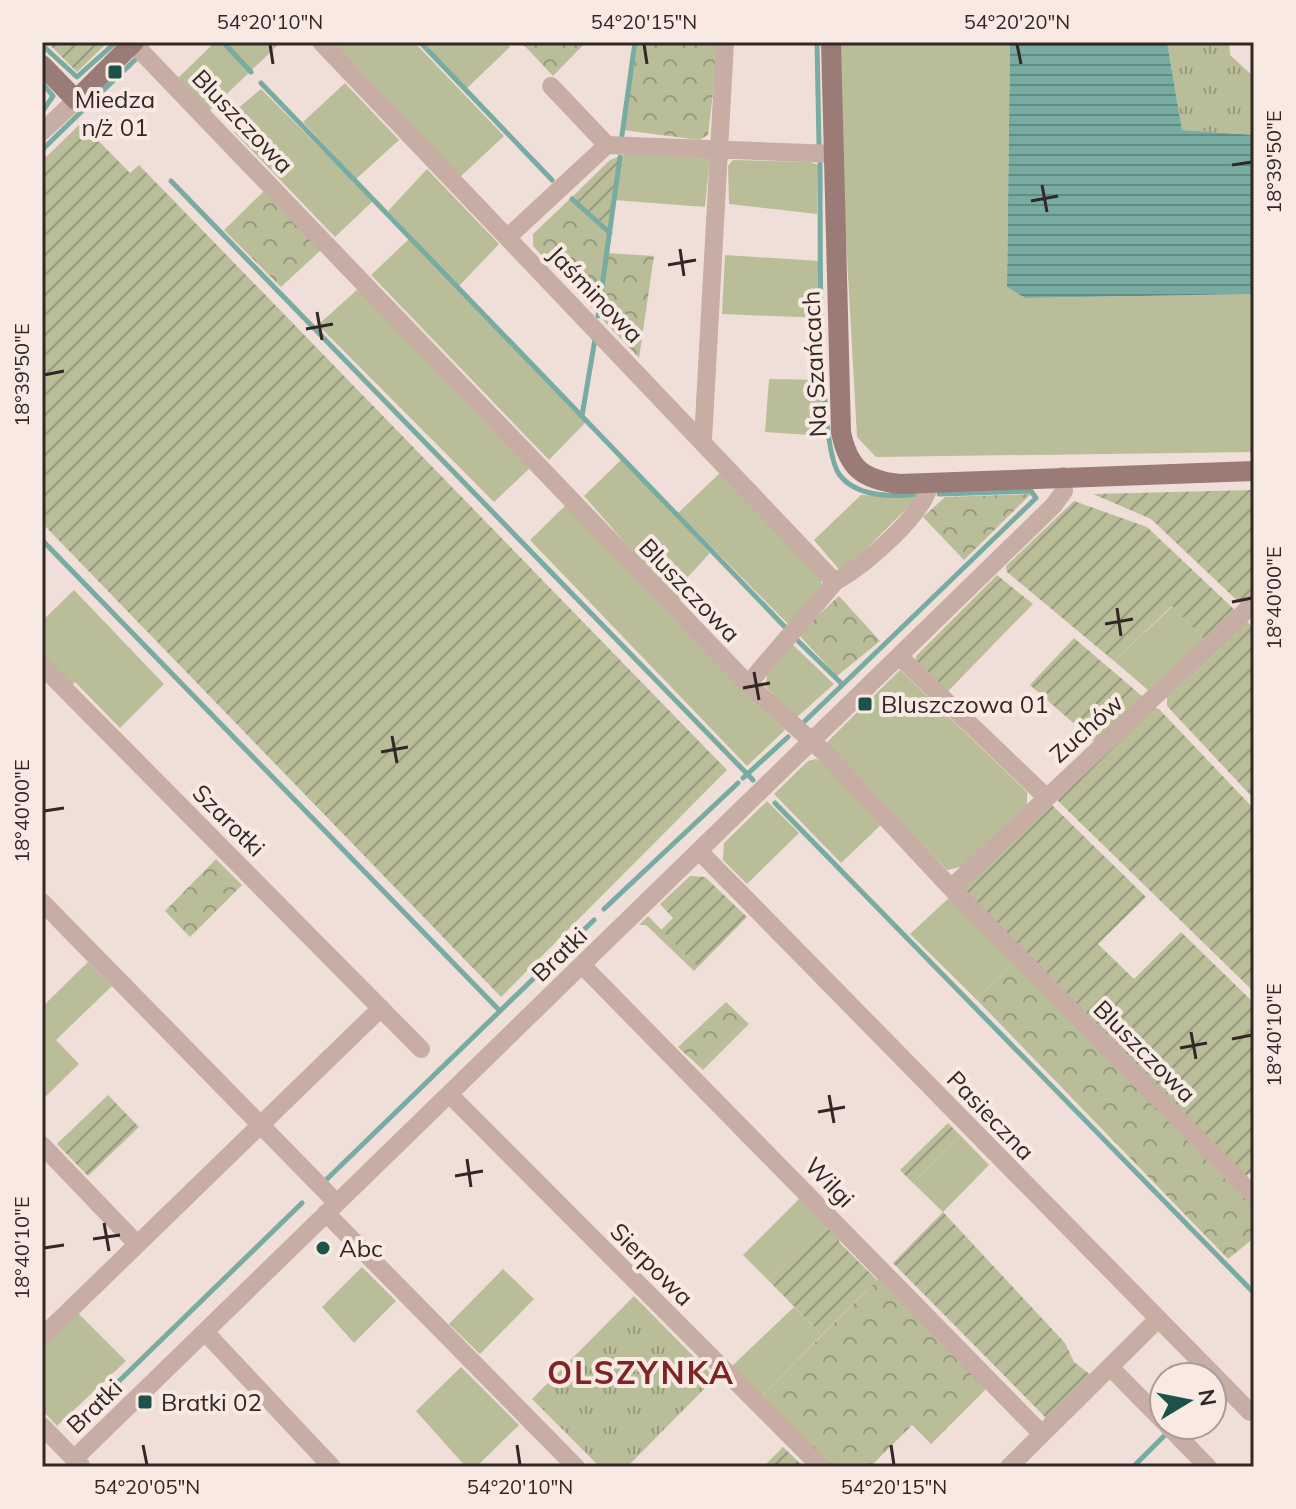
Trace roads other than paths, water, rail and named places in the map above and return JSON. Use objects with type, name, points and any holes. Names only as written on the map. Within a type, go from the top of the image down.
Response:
[{"type":"street","name":"Jaśminowa","points":[[321,42],[835,582]]},
{"type":"street","points":[[703,440],[725,42]]},
{"type":"street","name":"Na Szańcach","points":[[831,42],[841,432],[846,454],[860,474],[879,482],[930,482],[1254,471]]},
{"type":"street","points":[[42,132],[134,43]]},
{"type":"street","name":"Bluszczowa","points":[[134,43],[748,684],[810,743],[827,755],[951,888],[1254,1196]]},
{"type":"street","points":[[42,65],[76,100]]},
{"type":"street","points":[[551,86],[607,145],[833,154]]},
{"type":"street","points":[[508,237],[607,145]]},
{"type":"street","name":"Bratki","points":[[78,1463],[331,1208],[1054,505],[1064,491],[1063,476]]},
{"type":"street","points":[[748,684],[835,582],[852,572],[924,504],[930,482]]},
{"type":"street","name":"Zuchów","points":[[951,888],[1045,796],[1254,603]]},
{"type":"street","points":[[899,656],[1045,796]]},
{"type":"street","name":"Szarotki","points":[[42,666],[421,1049]]},
{"type":"street","name":"Pasieczna","points":[[699,851],[1250,1412]]},
{"type":"street","points":[[42,902],[261,1126],[331,1208],[576,1467]]},
{"type":"street","name":"Wilgi","points":[[582,965],[1042,1434]]},
{"type":"street","points":[[42,1337],[381,1008]]},
{"type":"street","name":"Sierpowa","points":[[449,1094],[821,1467]]},
{"type":"street","points":[[42,1145],[137,1244]]},
{"type":"street","points":[[1009,1467],[1157,1320]]},
{"type":"street","points":[[205,1332],[332,1467]]},
{"type":"street","points":[[1111,1368],[1148,1406]]},
{"type":"street","points":[[42,1426],[78,1463]]},
{"type":"street","points":[[1182,1441],[1208,1467]]},
{"type":"water","points":[[1010,42],[1167,42],[1182,130],[1254,135],[1254,294],[1025,298],[1007,287]]},
{"type":"waterway","points":[[42,45],[77,77],[116,42]]},
{"type":"waterway","points":[[223,42],[251,72]]},
{"type":"waterway","points":[[420,42],[552,180]]},
{"type":"waterway","points":[[622,135],[635,42]]},
{"type":"waterway","points":[[817,42],[819,144]]},
{"type":"waterway","points":[[90,103],[136,59]]},
{"type":"waterway","points":[[42,83],[53,96],[42,112]]},
{"type":"waterway","points":[[261,83],[784,626]]},
{"type":"waterway","points":[[42,150],[83,110]]},
{"type":"waterway","points":[[598,316],[620,157]]},
{"type":"waterway","points":[[820,164],[823,375],[832,453],[839,474],[855,488],[875,494],[918,495]]},
{"type":"waterway","points":[[171,181],[753,780]]},
{"type":"waterway","points":[[572,199],[610,233]]},
{"type":"waterway","points":[[582,416],[595,339]]},
{"type":"waterway","points":[[805,721],[1036,498],[1031,491],[939,494]]},
{"type":"waterway","points":[[42,540],[500,1011],[594,920]]},
{"type":"waterway","points":[[795,638],[842,684]]},
{"type":"waterway","points":[[743,778],[788,737]]},
{"type":"waterway","points":[[604,909],[738,783]]},
{"type":"waterway","points":[[775,803],[1254,1293]]},
{"type":"waterway","points":[[326,1180],[500,1011]]},
{"type":"waterway","points":[[80,1419],[302,1203]]},
{"type":"waterway","points":[[1133,1467],[1159,1441]]},
{"type":"place","name":"Miedza n/ż 01","points":[[115,72]]},
{"type":"place","name":"Bluszczowa 01","points":[[865,704]]},
{"type":"place","name":"Abc","points":[[323,1248]]},
{"type":"place","name":"Bratki 02","points":[[145,1402]]},
{"type":"district","name":"OLSZYNKA","points":[[641,1372]]}]
